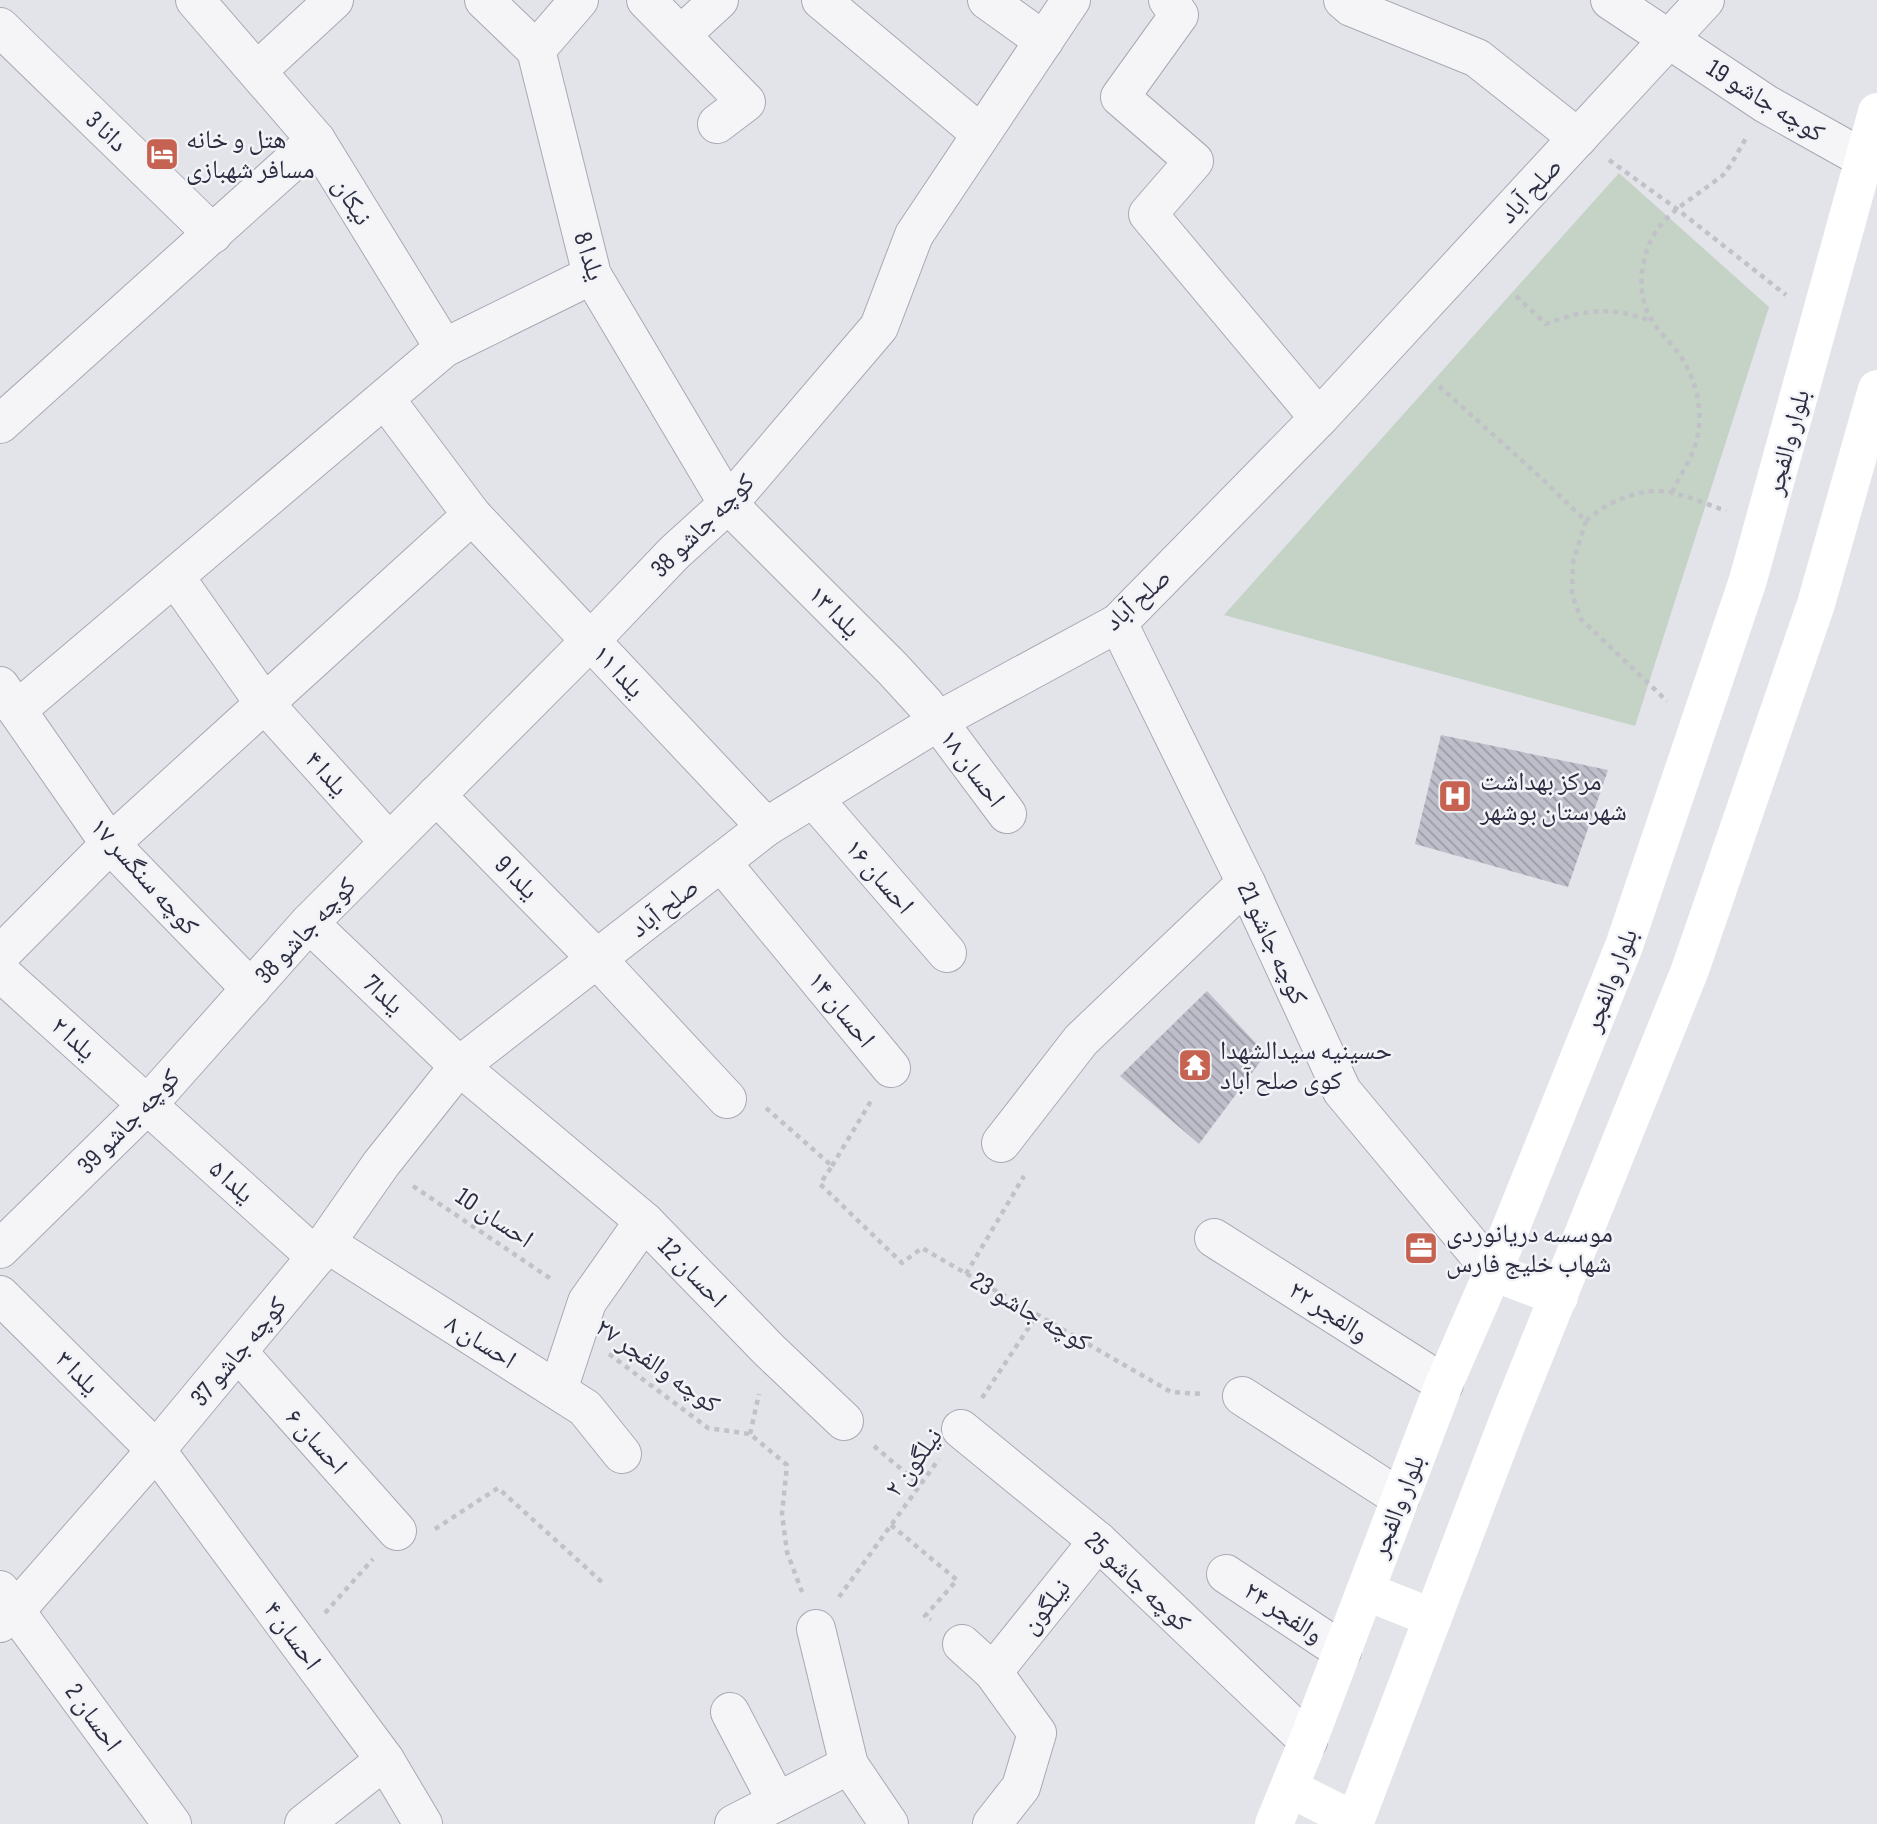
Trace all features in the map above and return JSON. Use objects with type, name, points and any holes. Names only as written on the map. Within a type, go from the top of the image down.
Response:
[{"type":"street","name":"نیکان","points":[[195,0],[316,140],[444,348]]},
{"type":"street","points":[[257,71],[334,0]]},
{"type":"street","points":[[484,0],[536,50],[579,0]]},
{"type":"street","points":[[646,0],[746,102],[717,124]]},
{"type":"street","points":[[681,35],[719,0]]},
{"type":"street","points":[[821,0],[981,134]]},
{"type":"street","points":[[987,0],[1044,41]]},
{"type":"street","name":"کوچه جاشو 38","points":[[251,989],[309,923],[674,553],[728,504],[879,327],[914,235],[1071,0]]},
{"type":"street","points":[[1168,0],[1179,15],[1120,97],[1194,161],[1148,214],[1319,418]]},
{"type":"street","points":[[1343,0],[1351,7],[1477,58],[1578,138]]},
{"type":"street","name":"کوچه جاشو 19","points":[[1611,0],[1766,104],[1864,159]]},
{"type":"street","name":"صلح آباد","points":[[460,1066],[766,827],[938,722],[1118,623],[1319,418],[1705,0]]},
{"type":"street","name":"دانا 3","points":[[0,27],[213,234]]},
{"type":"street","name":"یلدا 8","points":[[536,50],[592,275],[728,504]]},
{"type":"street","name":"بلوار والفجر","points":[[1274,1824],[1444,1384],[1493,1272],[1625,946],[1748,580],[1877,112]]},
{"type":"street","points":[[0,424],[316,140]]},
{"type":"street","points":[[9,698],[175,577],[444,348],[592,275]]},
{"type":"street","points":[[1289,1788],[1354,1823],[1690,970],[1816,604],[1877,388]]},
{"type":"street","name":"یلدا ۱۱","points":[[385,399],[472,515],[766,827]]},
{"type":"street","name":"یلدا ۱۳","points":[[728,504],[893,669],[938,722]]},
{"type":"street","points":[[0,955],[110,844],[472,515]]},
{"type":"street","name":"یلدا ۴","points":[[175,577],[264,704],[389,842]]},
{"type":"street","name":"کوچه جاشو 21","points":[[1118,623],[1246,883],[1342,1091],[1493,1272]]},
{"type":"street","name":"کوچه سنگسر ۱۷","points":[[9,698],[110,844],[251,989]]},
{"type":"street","name":"احسان ۱۸","points":[[938,722],[1007,814]]},
{"type":"street","name":"یلدا 9","points":[[436,795],[597,958],[727,1099]]},
{"type":"street","name":"احسان ۱۶","points":[[813,798],[947,953]]},
{"type":"street","name":"احسان ۱۴","points":[[721,862],[891,1068]]},
{"type":"street","points":[[1001,1143],[1081,1040],[1246,883]]},
{"type":"street","name":"یلدا7","points":[[309,923],[460,1066]]},
{"type":"street","name":"یلدا ۲","points":[[0,972],[148,1104]]},
{"type":"street","name":"کوچه جاشو 39","points":[[0,1249],[148,1104],[251,989]]},
{"type":"street","name":"کوچه جاشو 37","points":[[5,1608],[156,1450],[321,1250],[381,1164],[460,1066]]},
{"type":"street","name":"احسان 12","points":[[460,1066],[643,1221],[769,1350],[845,1421]]},
{"type":"street","name":"یلدا ۵","points":[[148,1104],[321,1250]]},
{"type":"street","points":[[558,1390],[582,1317],[643,1221]]},
{"type":"street","name":"والفجر ۲۲","points":[[1214,1238],[1444,1384]]},
{"type":"street","name":"احسان ۸","points":[[321,1250],[585,1408],[622,1454]]},
{"type":"street","points":[[1493,1272],[1559,1297]]},
{"type":"street","name":"یلدا ۳","points":[[0,1295],[156,1450]]},
{"type":"street","name":"احسان ۶","points":[[237,1352],[397,1531]]},
{"type":"street","points":[[1242,1396],[1400,1498]]},
{"type":"street","name":"کوچه جاشو 25","points":[[961,1429],[1098,1541],[1308,1741]]},
{"type":"street","name":"احسان ۴","points":[[156,1450],[385,1760],[423,1824]]},
{"type":"street","name":"نیلگون","points":[[993,1672],[1098,1541]]},
{"type":"street","name":"والفجر ۲۴","points":[[1226,1574],[1342,1651]]},
{"type":"street","points":[[1365,1591],[1433,1618]]},
{"type":"street","name":"احسان 2","points":[[5,1608],[172,1824]]},
{"type":"street","points":[[816,1629],[849,1765],[889,1824]]},
{"type":"street","points":[[962,1644],[993,1672],[1037,1733],[1021,1787],[992,1824]]},
{"type":"street","points":[[730,1712],[777,1802]]},
{"type":"street","points":[[304,1824],[385,1760]]},
{"type":"street","points":[[734,1824],[849,1765]]},
{"type":"path","points":[[1672,492],[1696,441],[1698,399],[1681,357],[1652,321],[1642,290],[1642,271],[1648,246],[1656,229],[1677,209],[1723,176],[1766,104]]},
{"type":"path","points":[[1578,138],[1677,209],[1820,321]]},
{"type":"path","points":[[1516,296],[1546,324],[1581,312],[1597,311],[1616,311],[1652,321]]},
{"type":"path","points":[[1439,386],[1586,521]]},
{"type":"path","points":[[1698,730],[1581,619],[1572,594],[1573,562],[1586,521],[1599,509],[1618,499],[1672,492],[1764,524]]},
{"type":"path","name":"احسان ۱۴","points":[[832,1166],[891,1068]]},
{"type":"path","points":[[727,1099],[750,1094],[832,1166]]},
{"type":"path","points":[[966,1275],[1031,1165],[1001,1143]]},
{"type":"path","name":"احسان 10","points":[[381,1164],[582,1317]]},
{"type":"path","name":"کوچه جاشو 23","points":[[832,1166],[820,1184],[902,1263],[922,1248],[1171,1392],[1242,1396]]},
{"type":"path","name":"نیلگون ۲","points":[[816,1629],[961,1429],[1037,1315]]},
{"type":"path","name":"کوچه والفجر ۲۷","points":[[582,1317],[708,1428],[750,1434],[787,1465],[782,1514],[787,1552],[816,1629]]},
{"type":"path","points":[[845,1421],[920,1485]]},
{"type":"path","points":[[298,1642],[416,1508],[435,1529],[498,1488],[603,1583]]},
{"type":"path","points":[[891,1525],[957,1580],[925,1616],[962,1644]]},
{"type":"green space","points":[[1619,173],[1769,307],[1635,726],[1224,615]]},
{"type":"building","points":[[1441,735],[1608,770],[1568,887],[1415,844]]},
{"type":"building","name":"حسینیه سیدالشهدا کوی صلح آباد","points":[[1207,991],[1266,1054],[1199,1144],[1120,1076]]},
{"type":"place","name":"هتل و خانه مسافر شهبازی","points":[[162,154]]},
{"type":"place","name":"مرکز بهداشت شهرستان بوشهر","points":[[1455,796]]},
{"type":"place","name":"حسینیه سیدالشهدا کوی صلح آباد","points":[[1195,1065]]},
{"type":"place","name":"موسسه دریانوردی شهاب خلیج فارس","points":[[1421,1248]]}]
